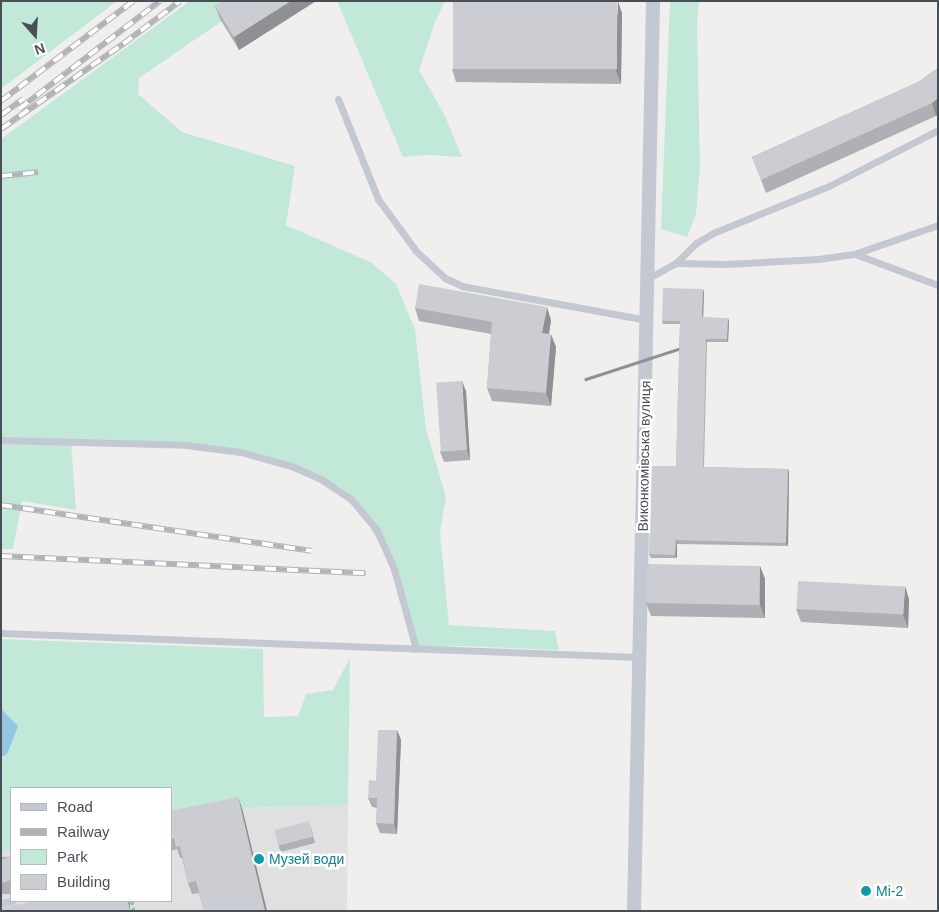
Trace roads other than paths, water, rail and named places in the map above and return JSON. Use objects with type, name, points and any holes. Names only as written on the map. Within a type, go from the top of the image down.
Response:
[{"type":"street","name":"Виконкомівська вулиця","points":[[634,911],[653,1]]},
{"type":"lane","points":[[338,99],[378,198],[416,251],[445,278],[462,286],[646,320]]},
{"type":"lane","points":[[647,279],[676,263],[696,243],[713,233],[829,186],[938,130]]},
{"type":"lane","points":[[676,263],[726,264],[809,260],[854,254],[938,225]]},
{"type":"lane","points":[[854,254],[938,285]]},
{"type":"lane","points":[[1,440],[186,445],[241,452],[294,467],[321,479],[351,499],[377,530],[394,569],[416,649]]},
{"type":"lane","points":[[1,633],[639,657]]},
{"type":"water","points":[[1,709],[18,726],[7,754],[1,757]]},
{"type":"railway","points":[[1,101],[133,1]]},
{"type":"railway","points":[[19,109],[160,1]]},
{"type":"railway","points":[[1,129],[123,44],[180,1]]},
{"type":"railway","points":[[1,115],[23,99]]},
{"type":"railway","points":[[1,176],[38,172]]},
{"type":"railway","points":[[1,505],[312,551]]},
{"type":"railway","points":[[1,556],[366,573]]},
{"type":"place","name":"Музей води","points":[[259,859]]},
{"type":"place","name":"Мі-2","points":[[866,891]]}]
